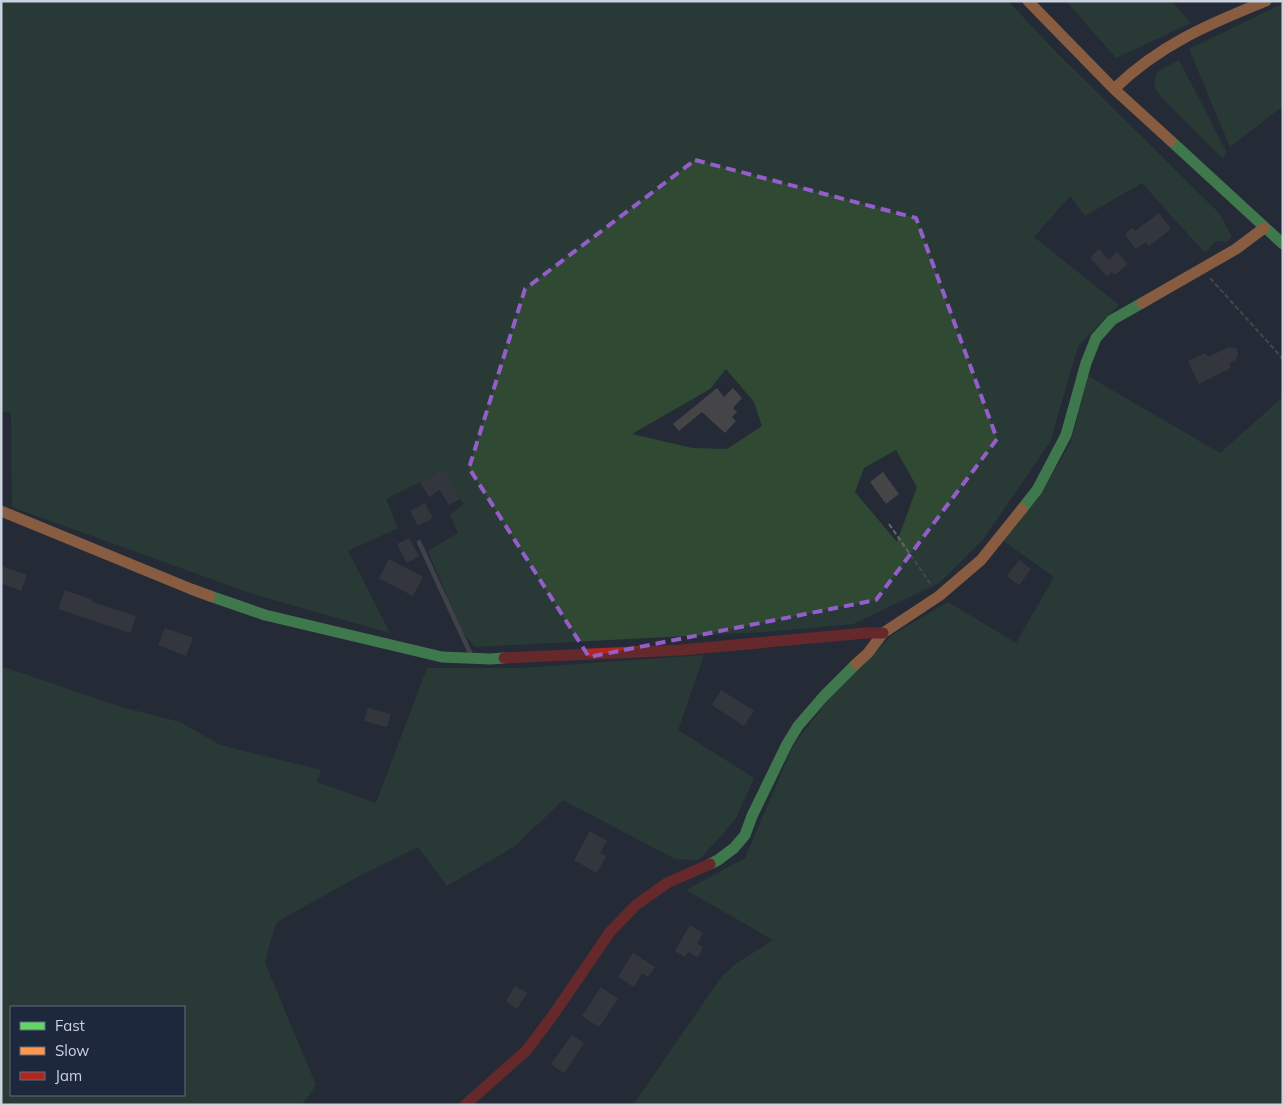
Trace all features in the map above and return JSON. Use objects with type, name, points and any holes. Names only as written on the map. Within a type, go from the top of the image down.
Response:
[{"type":"street","points":[[1028,1],[1114,89],[1283,244]]},
{"type":"street","points":[[1114,89],[1123,79],[1149,59],[1185,37],[1266,1]]},
{"type":"street","points":[[465,1105],[526,1051],[610,932],[636,905],[667,883],[718,860],[734,848],[745,835],[752,816],[787,744],[798,726],[824,696],[868,653],[883,633],[940,596],[981,560],[1037,490],[1066,435],[1086,363],[1096,338],[1112,320],[1203,269],[1236,249],[1264,228]]},
{"type":"street","points":[[1,511],[191,589],[265,615],[442,657],[490,659],[681,650],[883,633]]},
{"type":"lane","points":[[419,542],[472,658]]},
{"type":"path","points":[[1203,269],[1283,360]]},
{"type":"path","points":[[889,524],[940,596]]},
{"type":"highlighted area","points":[[695,160],[916,218],[997,439],[876,600],[589,657],[469,468],[525,289]]},
{"type":"green space","points":[[1,1],[1008,1],[1053,49],[1219,213],[1232,237],[1227,242],[1216,241],[1205,253],[1142,183],[1085,216],[1070,196],[1034,237],[1119,305],[1078,346],[1050,442],[984,538],[939,583],[853,624],[765,632],[475,647],[463,633],[428,551],[458,533],[450,515],[464,504],[442,469],[386,499],[398,528],[348,551],[390,633],[250,593],[12,507],[11,413],[1,412]],"holes":[[[726,369],[754,402],[762,426],[727,449],[692,448],[632,434],[710,389]],[[896,450],[917,487],[897,542],[855,492],[864,468]]]},
{"type":"green space","points":[[1066,1],[1172,1],[1191,23],[1116,58]]},
{"type":"green space","points":[[1282,4],[1283,106],[1230,147],[1189,49]]},
{"type":"green space","points":[[1179,60],[1226,151],[1223,159],[1163,99],[1154,87],[1157,72]]},
{"type":"green space","points":[[1088,376],[1220,453],[1283,397],[1283,1105],[633,1105],[722,976],[737,963],[773,940],[686,890],[745,858],[794,744],[829,699],[892,635],[948,602],[1016,643],[1054,577],[1002,540],[1039,497],[1071,442]]},
{"type":"green space","points":[[704,655],[678,730],[754,778],[735,820],[699,860],[675,859],[563,800],[515,846],[447,886],[418,847],[359,876],[277,922],[265,963],[316,1085],[302,1105],[1,1105],[1,666],[121,707],[180,722],[220,745],[321,770],[317,782],[376,803],[427,668],[522,668]]},
{"type":"building","points":[[1159,213],[1171,229],[1149,246],[1146,242],[1135,249],[1125,234],[1133,228],[1135,231]]},
{"type":"building","points":[[1099,249],[1109,260],[1117,252],[1128,264],[1115,275],[1112,272],[1107,276],[1090,258]]},
{"type":"building","points":[[1229,347],[1236,348],[1238,354],[1236,360],[1229,363],[1231,368],[1199,384],[1188,361],[1206,353],[1208,357]]},
{"type":"building","points":[[717,388],[724,397],[733,388],[742,398],[733,408],[737,412],[732,417],[736,421],[725,433],[702,412],[679,431],[673,424]]},
{"type":"building","points":[[443,469],[460,499],[449,505],[440,490],[429,497],[420,482]]},
{"type":"building","points":[[883,472],[899,494],[886,504],[870,482]]},
{"type":"building","points":[[425,503],[433,518],[418,526],[410,511]]},
{"type":"building","points":[[409,538],[419,556],[407,563],[397,544]]},
{"type":"building","points":[[389,559],[423,577],[413,596],[379,578]]},
{"type":"building","points":[[1019,560],[1031,569],[1019,585],[1007,576]]},
{"type":"building","points":[[1,566],[27,575],[21,591],[1,583]]},
{"type":"building","points":[[65,590],[92,600],[92,602],[136,616],[130,633],[58,609]]},
{"type":"building","points":[[165,628],[193,638],[186,656],[158,645]]},
{"type":"building","points":[[721,690],[754,711],[744,726],[712,705]]},
{"type":"building","points":[[368,708],[391,714],[387,727],[364,721]]},
{"type":"building","points":[[590,831],[607,841],[600,853],[606,856],[597,873],[574,860]]},
{"type":"building","points":[[690,925],[703,933],[697,944],[703,947],[698,957],[688,952],[685,957],[675,951]]},
{"type":"building","points":[[633,953],[655,967],[648,977],[642,973],[634,987],[618,977]]},
{"type":"building","points":[[515,986],[527,993],[517,1009],[506,1001]]},
{"type":"building","points":[[601,987],[618,999],[599,1027],[582,1016]]},
{"type":"building","points":[[572,1035],[584,1043],[564,1073],[551,1064]]},
{"type":"traffic: fast","points":[[1171,141],[1283,244]]},
{"type":"traffic: fast","points":[[1022,509],[1037,490],[1066,435],[1086,363],[1096,338],[1112,320],[1142,303]]},
{"type":"traffic: fast","points":[[210,596],[265,615],[442,657],[504,658]]},
{"type":"traffic: fast","points":[[710,864],[734,848],[745,835],[752,816],[787,744],[798,726],[824,696],[856,664]]},
{"type":"traffic: slow","points":[[1028,1],[1114,89],[1171,141]]},
{"type":"traffic: slow","points":[[1114,89],[1149,60],[1167,48],[1205,27],[1266,1]]},
{"type":"traffic: slow","points":[[1142,303],[1236,249],[1264,228]]},
{"type":"traffic: slow","points":[[856,664],[868,653],[883,633],[939,596],[981,560],[1022,509]]},
{"type":"traffic: slow","points":[[1,511],[210,596]]},
{"type":"traffic: jam","points":[[504,658],[681,650],[883,633]]},
{"type":"traffic: jam","points":[[465,1105],[526,1051],[610,932],[636,905],[667,883],[710,864]]}]
